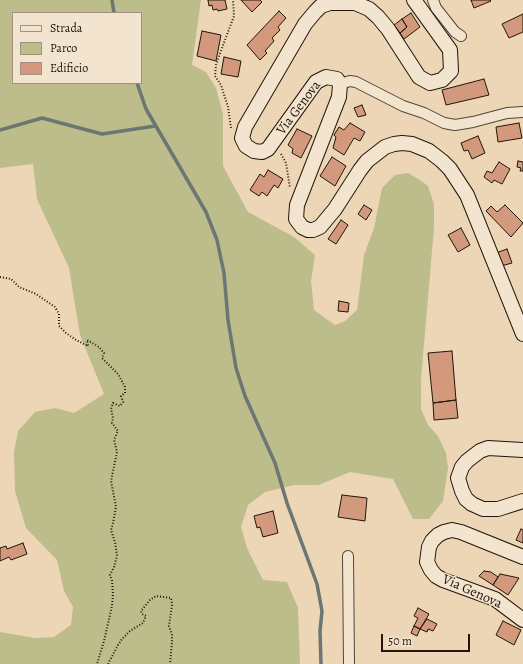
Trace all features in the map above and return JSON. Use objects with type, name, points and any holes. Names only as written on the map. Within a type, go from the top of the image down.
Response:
[{"type":"main road","points":[[244,143],[242,138],[245,127],[305,24],[321,6],[330,3],[355,3],[369,9],[388,29],[408,63],[419,77],[430,83],[442,80],[451,70],[450,50],[414,0]]},
{"type":"main road","name":"Via Genova","points":[[244,143],[249,148],[257,152],[264,151],[273,143],[316,82],[329,76],[337,80],[340,84],[339,97],[297,205],[296,219],[308,230],[313,230],[320,226],[335,209],[367,161],[385,147],[402,143],[412,144],[429,151],[450,169],[467,195],[523,334]]},
{"type":"main road","points":[[523,450],[488,448],[480,451],[466,461],[462,466],[458,478],[462,492],[466,499],[472,504],[483,509],[498,509],[523,501]]},
{"type":"main road","name":"Via Genova","points":[[523,557],[461,532],[452,530],[438,535],[432,541],[429,547],[427,562],[436,576],[495,599],[523,620]]},
{"type":"street","points":[[433,0],[436,8],[461,36]]},
{"type":"street","points":[[340,84],[350,81],[356,82],[403,106],[424,113],[444,123],[454,125],[473,122],[507,113],[523,112]]},
{"type":"street","points":[[348,556],[349,664]]},
{"type":"path","points":[[233,0],[234,16],[216,65],[215,76],[221,86],[228,107],[231,130],[233,134],[244,143]]},
{"type":"path","points":[[273,143],[286,163],[290,189]]},
{"type":"path","points":[[0,277],[11,279],[19,287],[36,294],[55,307],[59,314],[59,326],[76,340],[88,346],[88,340],[99,347],[104,353],[102,358],[118,374],[125,387],[125,393],[121,396],[123,402],[120,406],[113,403],[111,409],[113,418],[112,423],[118,431],[114,440],[117,452],[111,481],[116,507],[111,530],[117,556],[110,575],[113,594],[112,606],[98,664]]},
{"type":"path","points":[[108,664],[122,639],[130,631],[143,623],[146,616],[142,614],[141,611],[150,600],[156,596],[171,598],[172,605],[169,626],[172,635],[172,642],[170,664]]},
{"type":"green space","points":[[0,0],[201,0],[192,65],[206,72],[216,88],[223,114],[223,166],[248,212],[294,237],[315,255],[311,281],[314,310],[335,325],[345,321],[357,310],[364,255],[374,228],[382,188],[395,175],[408,173],[428,186],[434,204],[434,228],[421,379],[421,409],[428,425],[438,436],[446,453],[448,468],[443,501],[429,519],[413,519],[393,479],[350,472],[319,485],[294,485],[265,492],[248,505],[241,527],[247,548],[263,580],[287,582],[298,608],[300,664],[0,664],[0,632],[35,638],[54,637],[71,625],[73,607],[64,591],[57,560],[26,528],[15,491],[14,452],[18,431],[35,412],[55,408],[74,413],[104,394],[80,335],[69,268],[37,199],[33,164],[0,168]]},
{"type":"building","points":[[208,0],[225,0],[227,9],[218,11],[217,9],[213,10],[212,5],[209,6]]},
{"type":"building","points":[[241,0],[260,0],[262,2],[252,12]]},
{"type":"building","points":[[471,0],[490,0],[491,1],[474,8]]},
{"type":"building","points":[[279,11],[286,18],[278,27],[280,30],[272,38],[274,41],[265,51],[267,53],[260,60],[247,45]]},
{"type":"building","points":[[411,13],[420,27],[404,39],[400,33],[407,27],[402,19]]},
{"type":"building","points":[[523,14],[523,32],[509,38],[502,24]]},
{"type":"building","points":[[402,19],[407,27],[400,33],[394,25]]},
{"type":"building","points":[[202,31],[221,35],[216,61],[197,56]]},
{"type":"building","points":[[224,57],[241,61],[238,77],[221,74]]},
{"type":"building","points":[[484,79],[489,95],[446,105],[442,90]]},
{"type":"building","points":[[362,105],[366,115],[358,117],[354,108]]},
{"type":"building","points":[[350,123],[365,132],[360,141],[354,138],[344,155],[333,148],[336,137],[334,135],[339,127],[344,130]]},
{"type":"building","points":[[519,123],[522,138],[498,142],[496,127]]},
{"type":"building","points":[[297,129],[312,136],[301,158],[292,153],[293,149],[288,145]]},
{"type":"building","points":[[478,136],[485,153],[472,159],[468,150],[464,151],[461,143]]},
{"type":"building","points":[[332,157],[346,166],[335,186],[320,176]]},
{"type":"building","points":[[518,161],[523,162],[523,171],[520,171],[521,168],[517,167]]},
{"type":"building","points":[[499,162],[510,169],[502,184],[494,180],[492,183],[484,177],[487,171],[492,173]]},
{"type":"building","points":[[268,170],[283,179],[278,188],[274,185],[267,196],[262,192],[259,196],[250,190],[260,174],[264,177]]},
{"type":"building","points":[[364,205],[372,210],[366,220],[358,214]]},
{"type":"building","points":[[505,205],[523,223],[511,237],[486,211],[491,206],[497,212]]},
{"type":"building","points":[[341,220],[348,225],[336,244],[328,239]]},
{"type":"building","points":[[461,228],[470,245],[458,252],[448,235]]},
{"type":"building","points":[[507,249],[512,263],[501,266],[496,253]]},
{"type":"building","points":[[339,301],[349,303],[348,312],[338,311]]},
{"type":"building","points":[[452,351],[456,400],[433,403],[428,353]]},
{"type":"building","points":[[456,400],[458,418],[434,420],[433,403]]},
{"type":"building","points":[[342,495],[367,498],[365,521],[338,517]]},
{"type":"building","points":[[273,511],[278,533],[263,537],[260,527],[257,528],[254,516]]},
{"type":"building","points":[[521,529],[523,530],[523,543],[516,540]]},
{"type":"building","points":[[23,543],[27,554],[11,560],[9,557],[0,561],[0,548],[6,546],[7,549]]},
{"type":"building","points":[[484,571],[491,572],[498,577],[493,585],[479,576]]},
{"type":"building","points":[[500,574],[519,578],[508,595],[493,585]]},
{"type":"building","points":[[418,608],[429,614],[420,629],[414,626],[418,618],[414,616]]},
{"type":"building","points":[[427,619],[437,624],[433,631],[428,629],[427,632],[420,629]]},
{"type":"building","points":[[503,621],[521,630],[514,645],[496,635]]},
{"type":"building","points":[[414,626],[420,629],[417,636],[411,633]]},
{"type":"waterway","points":[[112,0],[114,12]]},
{"type":"waterway","points":[[137,84],[146,109],[206,212],[217,240],[224,273],[228,320],[236,368],[245,396],[275,463],[287,503],[317,584],[322,611],[320,631],[321,664]]},
{"type":"waterway","points":[[0,130],[42,118],[102,134],[155,126]]}]
